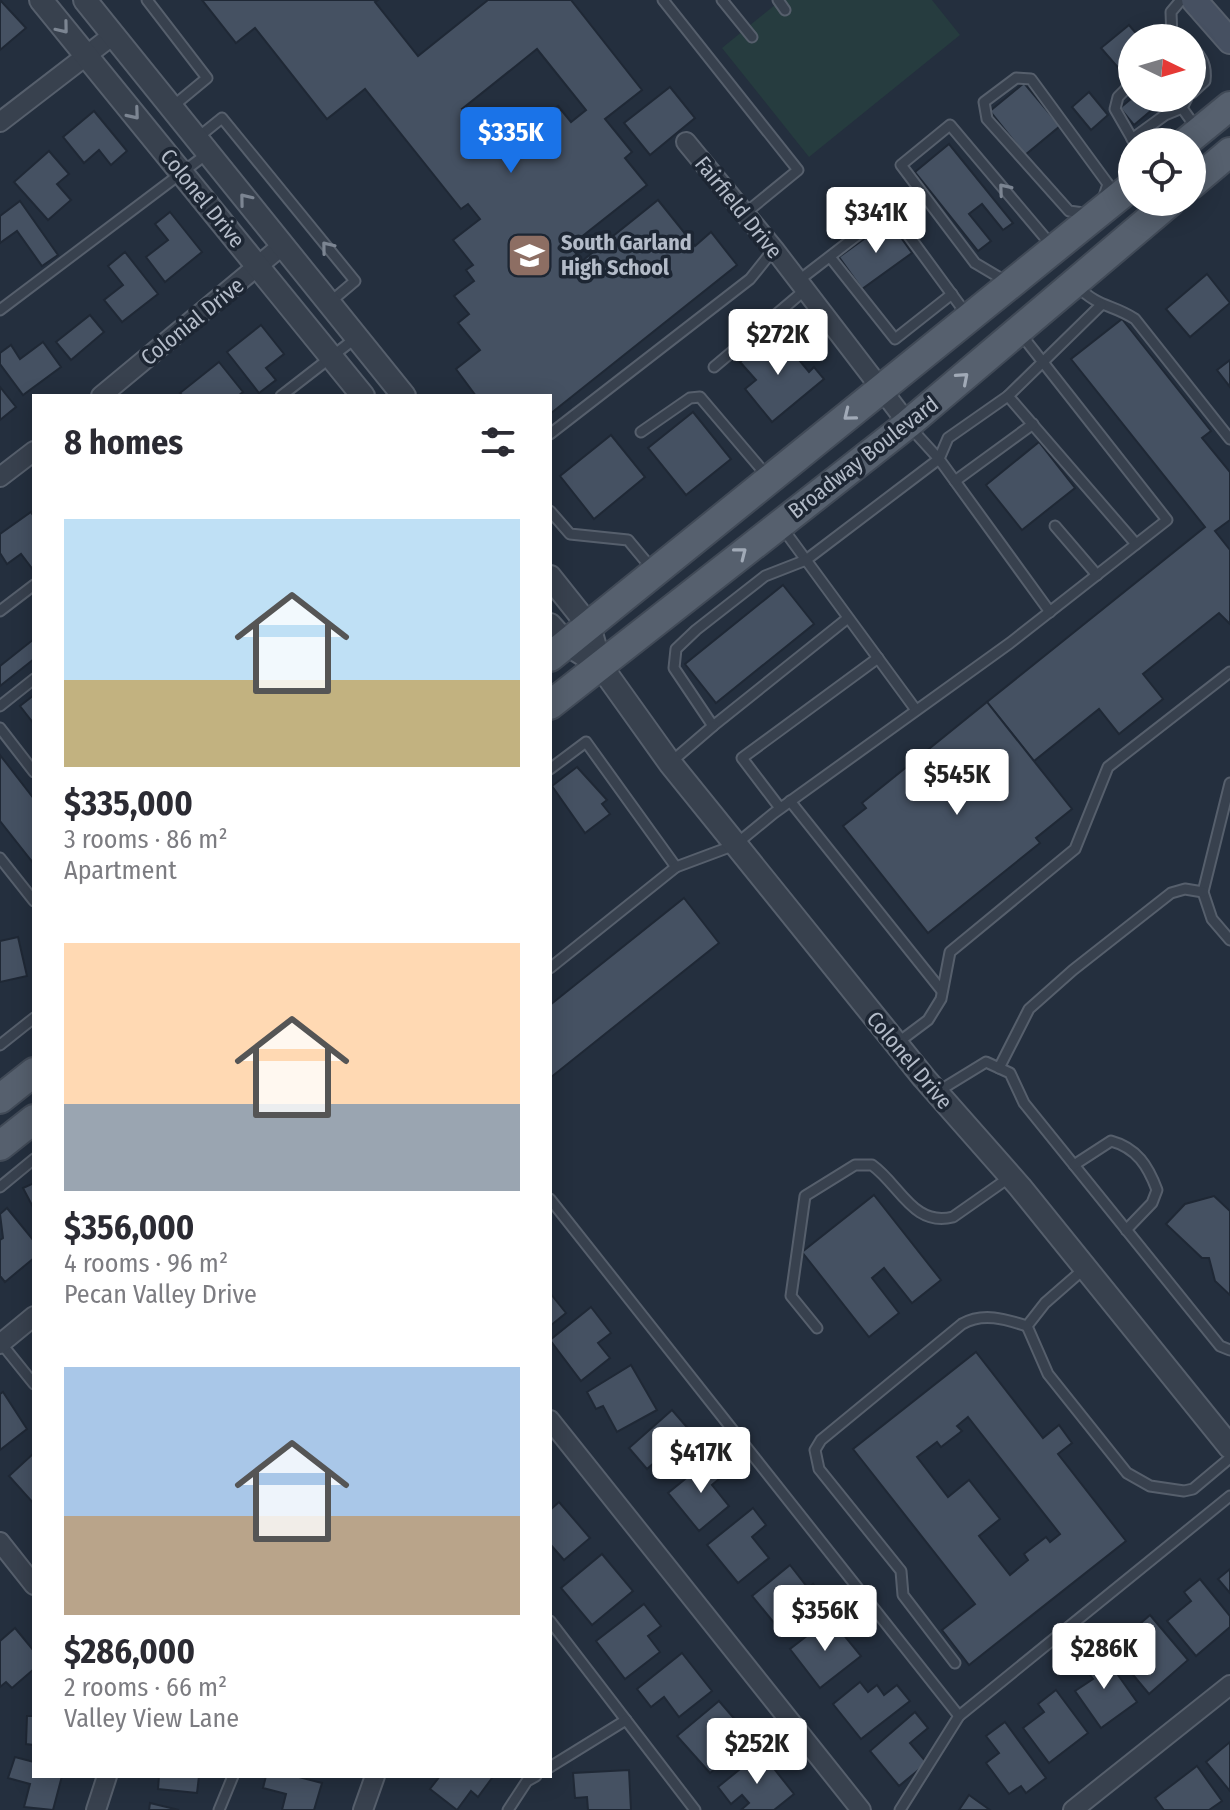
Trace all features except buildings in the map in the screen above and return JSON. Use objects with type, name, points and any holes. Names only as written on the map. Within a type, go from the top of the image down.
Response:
[{"type":"main road","points":[[1194,0],[1230,41]]},
{"type":"main road","points":[[1202,128],[1230,106]]},
{"type":"main road","points":[[1206,172],[1230,152]]},
{"type":"main road","name":"Broadway Boulevard","points":[[556,642],[589,626],[1118,198]]},
{"type":"main road","points":[[1098,215],[1120,244]]},
{"type":"main road","name":"Broadway Boulevard","points":[[552,703],[600,665],[682,613],[716,586],[779,524],[908,424],[1153,216]]},
{"type":"main road","points":[[763,485],[779,524]]},
{"type":"main road","points":[[0,1099],[32,1074]]},
{"type":"main road","points":[[0,1146],[32,1121]]},
{"type":"street","name":"Colonel Drive","points":[[41,0],[361,394]]},
{"type":"street","name":"Colonel Drive","points":[[85,0],[402,394]]},
{"type":"street","points":[[0,122],[113,35]]},
{"type":"street","name":"Fairfield Drive","points":[[686,142],[774,249],[908,424]]},
{"type":"street","name":"Colonial Drive","points":[[103,394],[283,245]]},
{"type":"street","points":[[0,477],[32,453]]},
{"type":"street","name":"Colonel Drive","points":[[552,580],[589,626],[600,665],[670,763],[896,1044],[1010,1177],[1230,1447]]},
{"type":"street","name":"Colonel Drive","points":[[556,642],[600,665]]},
{"type":"street","points":[[0,1344],[32,1318]]},
{"type":"street","points":[[552,1423],[861,1810]]},
{"type":"street","points":[[0,1542],[32,1582]]},
{"type":"street","points":[[1073,1810],[1230,1685]]},
{"type":"street","points":[[96,1810],[106,1778]]},
{"type":"street","points":[[363,1810],[374,1778]]},
{"type":"lane","points":[[147,0],[207,78],[171,108]]},
{"type":"lane","points":[[663,0],[798,170],[743,215]]},
{"type":"lane","points":[[722,0],[752,37]]},
{"type":"lane","points":[[778,0],[785,10]]},
{"type":"lane","points":[[1172,24],[1171,12],[1181,0]]},
{"type":"lane","points":[[1016,78],[1031,79],[1108,184],[1098,215],[1069,211],[987,119],[984,102],[1016,78]]},
{"type":"lane","points":[[1118,97],[1115,109],[1126,128]]},
{"type":"lane","points":[[1149,128],[1172,112]]},
{"type":"lane","points":[[0,310],[183,173],[222,118],[355,281],[329,303]]},
{"type":"lane","points":[[1011,284],[975,263],[901,165],[950,125],[1055,248]]},
{"type":"lane","points":[[714,367],[830,257],[890,210],[970,317]]},
{"type":"lane","points":[[552,432],[750,279],[774,249]]},
{"type":"lane","points":[[830,257],[895,339],[952,294]]},
{"type":"lane","points":[[1074,283],[1094,303],[1122,311],[1135,319],[1230,439]]},
{"type":"lane","points":[[713,726],[674,668],[676,649],[765,576],[806,560],[939,459],[948,438],[1008,396],[1101,305]]},
{"type":"lane","points":[[913,325],[931,349]]},
{"type":"lane","points":[[552,966],[676,867],[735,845],[780,808],[1050,612],[1167,520],[1018,331]]},
{"type":"lane","points":[[284,394],[357,337]]},
{"type":"lane","points":[[1008,396],[1136,544]]},
{"type":"lane","points":[[641,432],[690,398],[700,397],[763,485]]},
{"type":"lane","points":[[908,424],[939,459],[1050,612]]},
{"type":"lane","points":[[955,481],[1033,424]]},
{"type":"lane","points":[[552,513],[570,534],[628,540],[655,573]]},
{"type":"lane","points":[[779,524],[916,710]]},
{"type":"lane","points":[[1055,526],[1097,575]]},
{"type":"lane","points":[[716,586],[729,604]]},
{"type":"lane","points":[[0,611],[32,587]]},
{"type":"lane","points":[[682,613],[696,630]]},
{"type":"lane","points":[[670,763],[848,618]]},
{"type":"lane","points":[[780,808],[742,758],[878,658]]},
{"type":"lane","points":[[896,1044],[928,1020],[942,991],[950,952],[1075,849],[1108,767],[1230,672]]},
{"type":"lane","points":[[0,706],[32,681]]},
{"type":"lane","points":[[0,728],[32,769]]},
{"type":"lane","points":[[552,768],[586,742],[676,867]]},
{"type":"lane","points":[[1230,783],[1203,892],[1212,919],[1230,940]]},
{"type":"lane","points":[[790,801],[942,991]]},
{"type":"lane","points":[[0,858],[32,898]]},
{"type":"lane","points":[[999,1068],[1029,1009],[1073,970],[1171,893],[1185,889],[1203,892]]},
{"type":"lane","points":[[0,1045],[32,1020]]},
{"type":"lane","points":[[936,1092],[986,1062],[1010,1073],[1024,1103],[1220,1346],[1230,1350]]},
{"type":"lane","points":[[1074,1165],[1111,1141],[1125,1145],[1140,1158],[1157,1190],[1152,1203],[1126,1230]]},
{"type":"lane","points":[[0,1187],[32,1161]]},
{"type":"lane","points":[[817,1328],[791,1296],[805,1196],[855,1165],[872,1165],[922,1216],[943,1219],[953,1217],[1010,1177]]},
{"type":"lane","points":[[552,1202],[959,1716]]},
{"type":"lane","points":[[1027,1326],[1045,1303],[1085,1268]]},
{"type":"lane","points":[[955,1663],[903,1595],[901,1571],[819,1469],[815,1450],[821,1440],[962,1324],[973,1318],[1001,1318],[1027,1326],[1048,1374],[1127,1473],[1150,1486],[1184,1491],[1193,1489],[1230,1458]]},
{"type":"lane","points":[[0,1344],[32,1382]]},
{"type":"lane","points":[[900,1810],[959,1716],[1230,1496]]},
{"type":"lane","points":[[552,1624],[695,1810]]},
{"type":"lane","points":[[552,1766],[626,1720]]},
{"type":"lane","points":[[219,1810],[232,1778]]},
{"type":"lane","points":[[508,1810],[527,1781],[532,1778]]},
{"type":"green space","points":[[781,0],[932,0],[960,35],[809,157],[722,48]]},
{"type":"place","name":"South Garland High School","points":[[530,255]]}]
